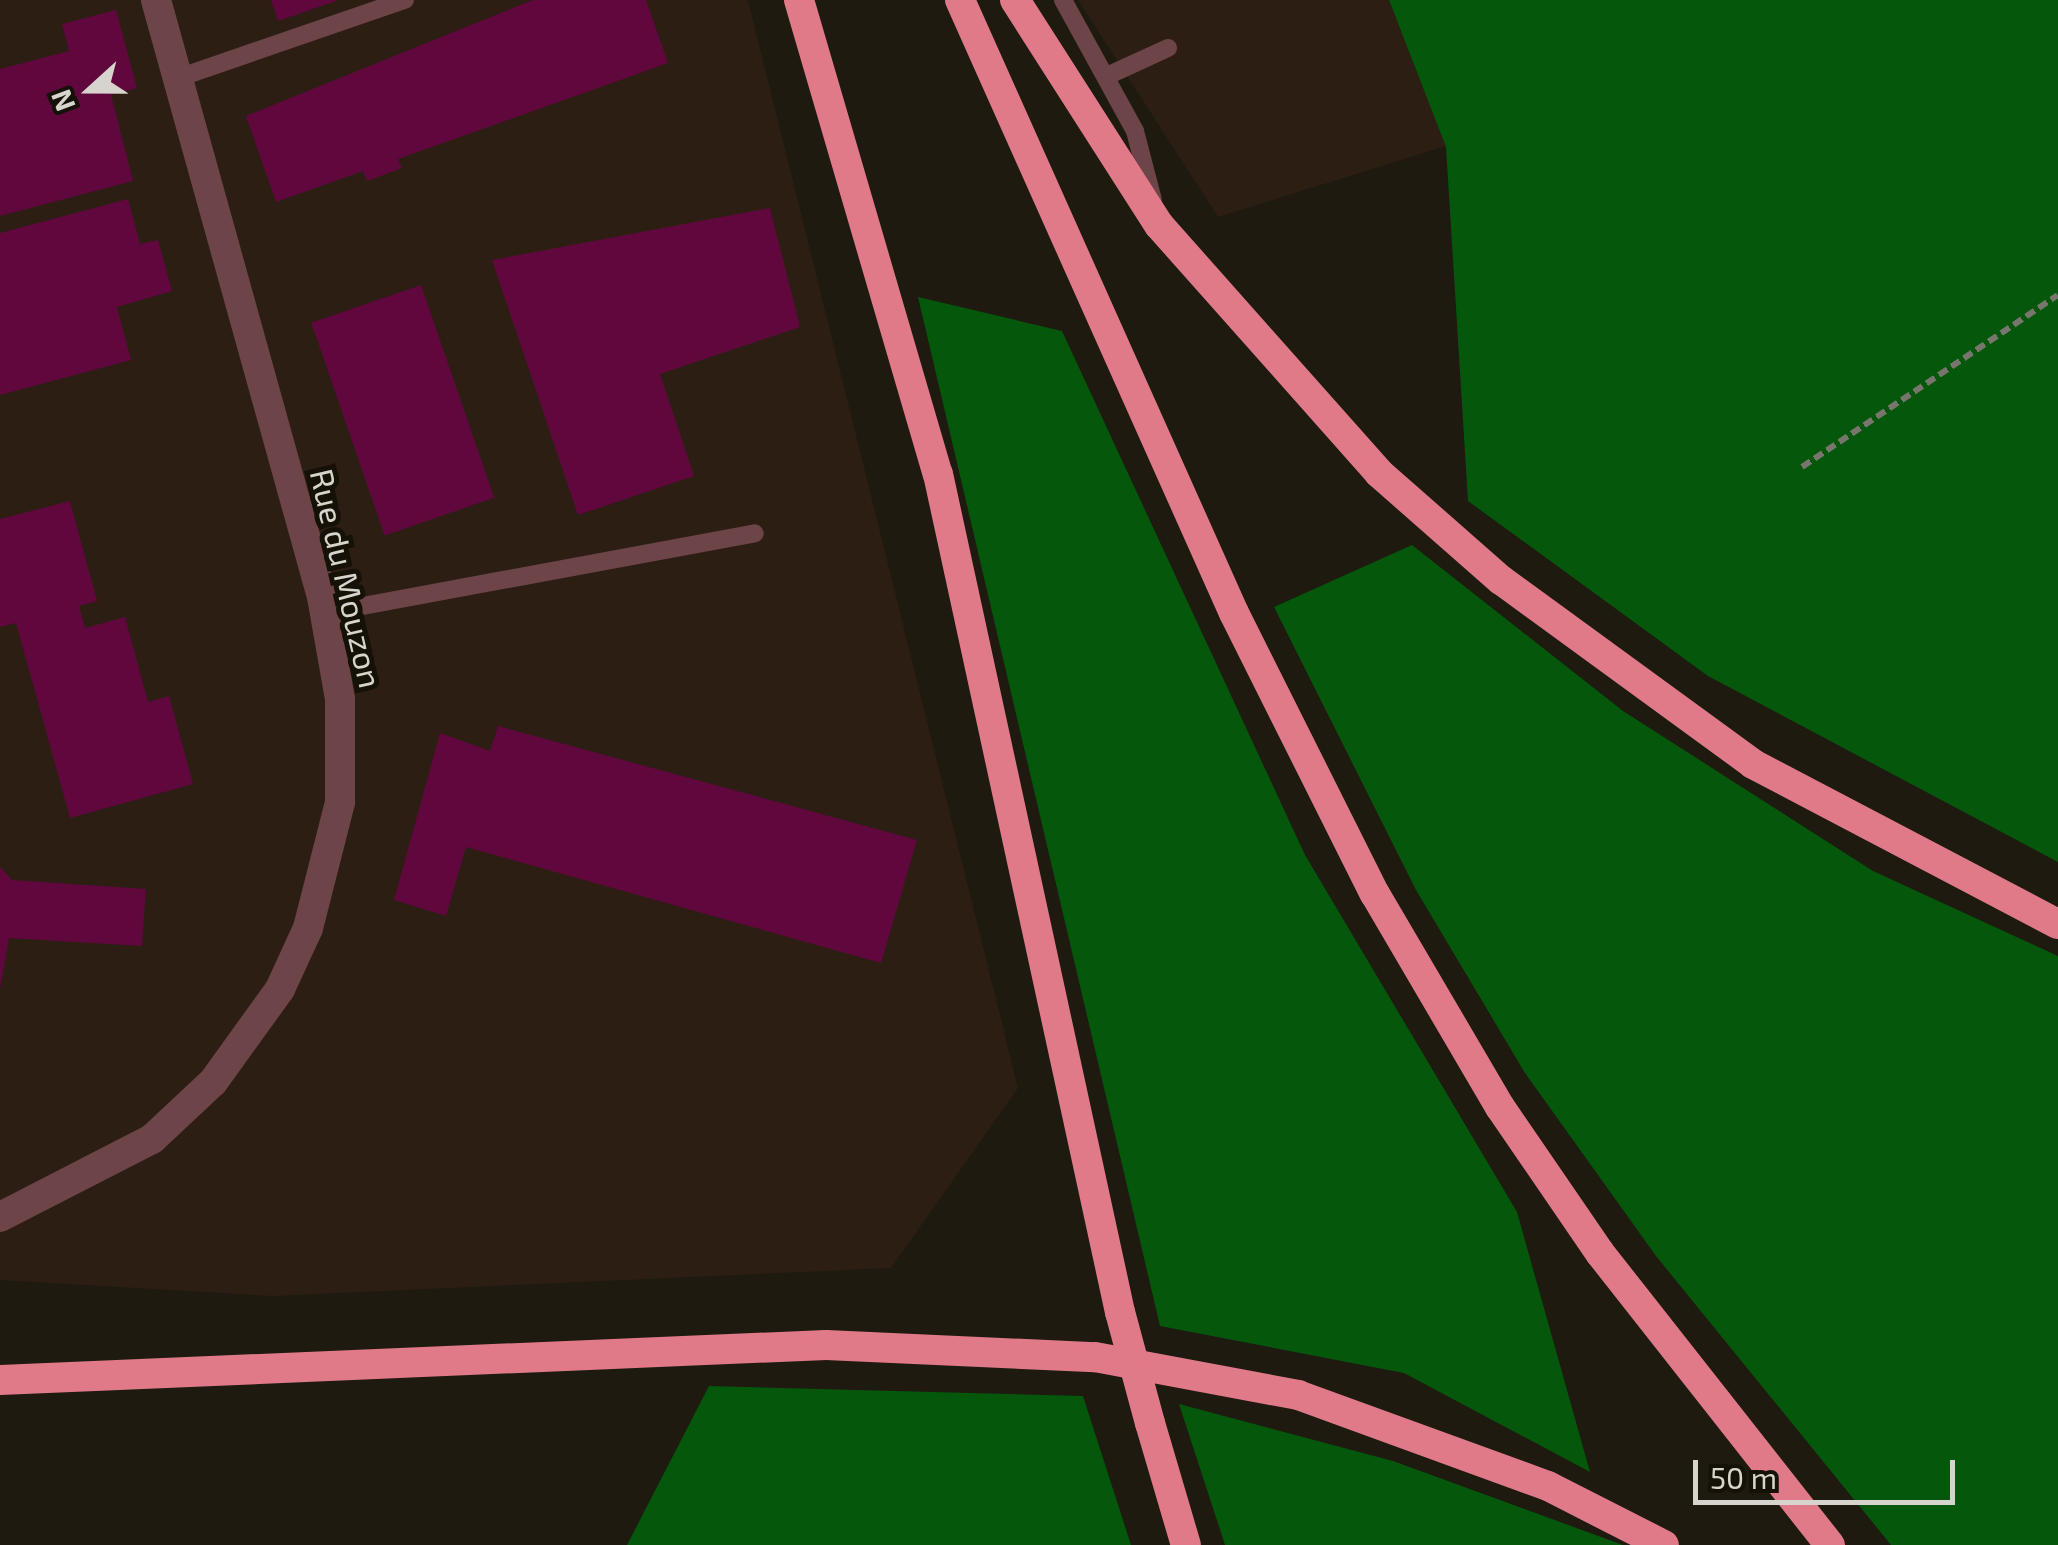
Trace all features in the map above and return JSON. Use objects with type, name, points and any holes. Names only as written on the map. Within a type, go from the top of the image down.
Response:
[{"type":"highway","points":[[798,0],[919,397],[1120,1312],[1186,1545]]},
{"type":"highway","points":[[960,0],[1234,614],[1375,894],[1500,1107],[1600,1253],[1830,1545]]},
{"type":"highway","points":[[1015,0],[1159,224],[1379,473],[1501,580],[1754,764],[2058,924]]},
{"type":"highway","points":[[0,1380],[826,1345],[1095,1356],[1316,1401],[1548,1486],[1664,1545]]},
{"type":"street","name":"Rue du Mouzon","points":[[0,1217],[152,1139],[212,1082],[280,989],[329,871],[340,802],[340,699],[325,613],[156,0]]},
{"type":"lane","points":[[178,78],[405,0]]},
{"type":"lane","points":[[1062,0],[1109,75],[1159,224]]},
{"type":"lane","points":[[1109,75],[1168,48]]},
{"type":"lane","points":[[325,613],[755,532]]},
{"type":"path","points":[[1802,466],[2058,295]]},
{"type":"shaded area","points":[[0,0],[748,0],[1018,1088],[891,1268],[273,1296],[0,1280]]},
{"type":"shaded area","points":[[1078,0],[1389,0],[1446,146],[1218,217]]},
{"type":"green space","points":[[1389,0],[2058,0],[2058,862],[1708,676],[1468,501],[1446,147]]},
{"type":"green space","points":[[918,297],[1062,331],[1305,855],[1517,1212],[1590,1472],[1404,1373],[1160,1326]]},
{"type":"green space","points":[[1412,545],[1623,711],[1873,871],[2058,956],[2058,1545],[1891,1545],[1656,1256],[1525,1073],[1416,890],[1274,607]]},
{"type":"green space","points":[[709,1386],[1083,1396],[1131,1545],[627,1545]]},
{"type":"green space","points":[[1179,1404],[1393,1461],[1623,1545],[1225,1545]]},
{"type":"building","points":[[271,0],[336,0],[336,1],[278,21]]},
{"type":"building","points":[[533,0],[646,0],[668,63],[398,159],[402,168],[367,181],[363,171],[276,202],[246,116]]},
{"type":"building","points":[[116,10],[137,88],[111,95],[133,181],[0,216],[0,69],[69,51],[62,24]]},
{"type":"building","points":[[128,199],[140,244],[158,240],[172,291],[117,307],[131,360],[0,395],[0,233]]},
{"type":"building","points":[[770,208],[800,327],[660,374],[694,476],[578,515],[492,260]]},
{"type":"building","points":[[421,285],[494,498],[385,536],[311,323]]},
{"type":"building","points":[[70,501],[97,601],[79,606],[85,628],[125,617],[148,702],[169,696],[193,784],[70,818],[16,623],[0,627],[0,519]]},
{"type":"building","points":[[498,726],[917,840],[881,963],[466,847],[446,916],[394,900],[440,733],[490,751]]},
{"type":"building","points":[[0,867],[12,880],[146,889],[142,946],[9,938],[0,989]]}]
